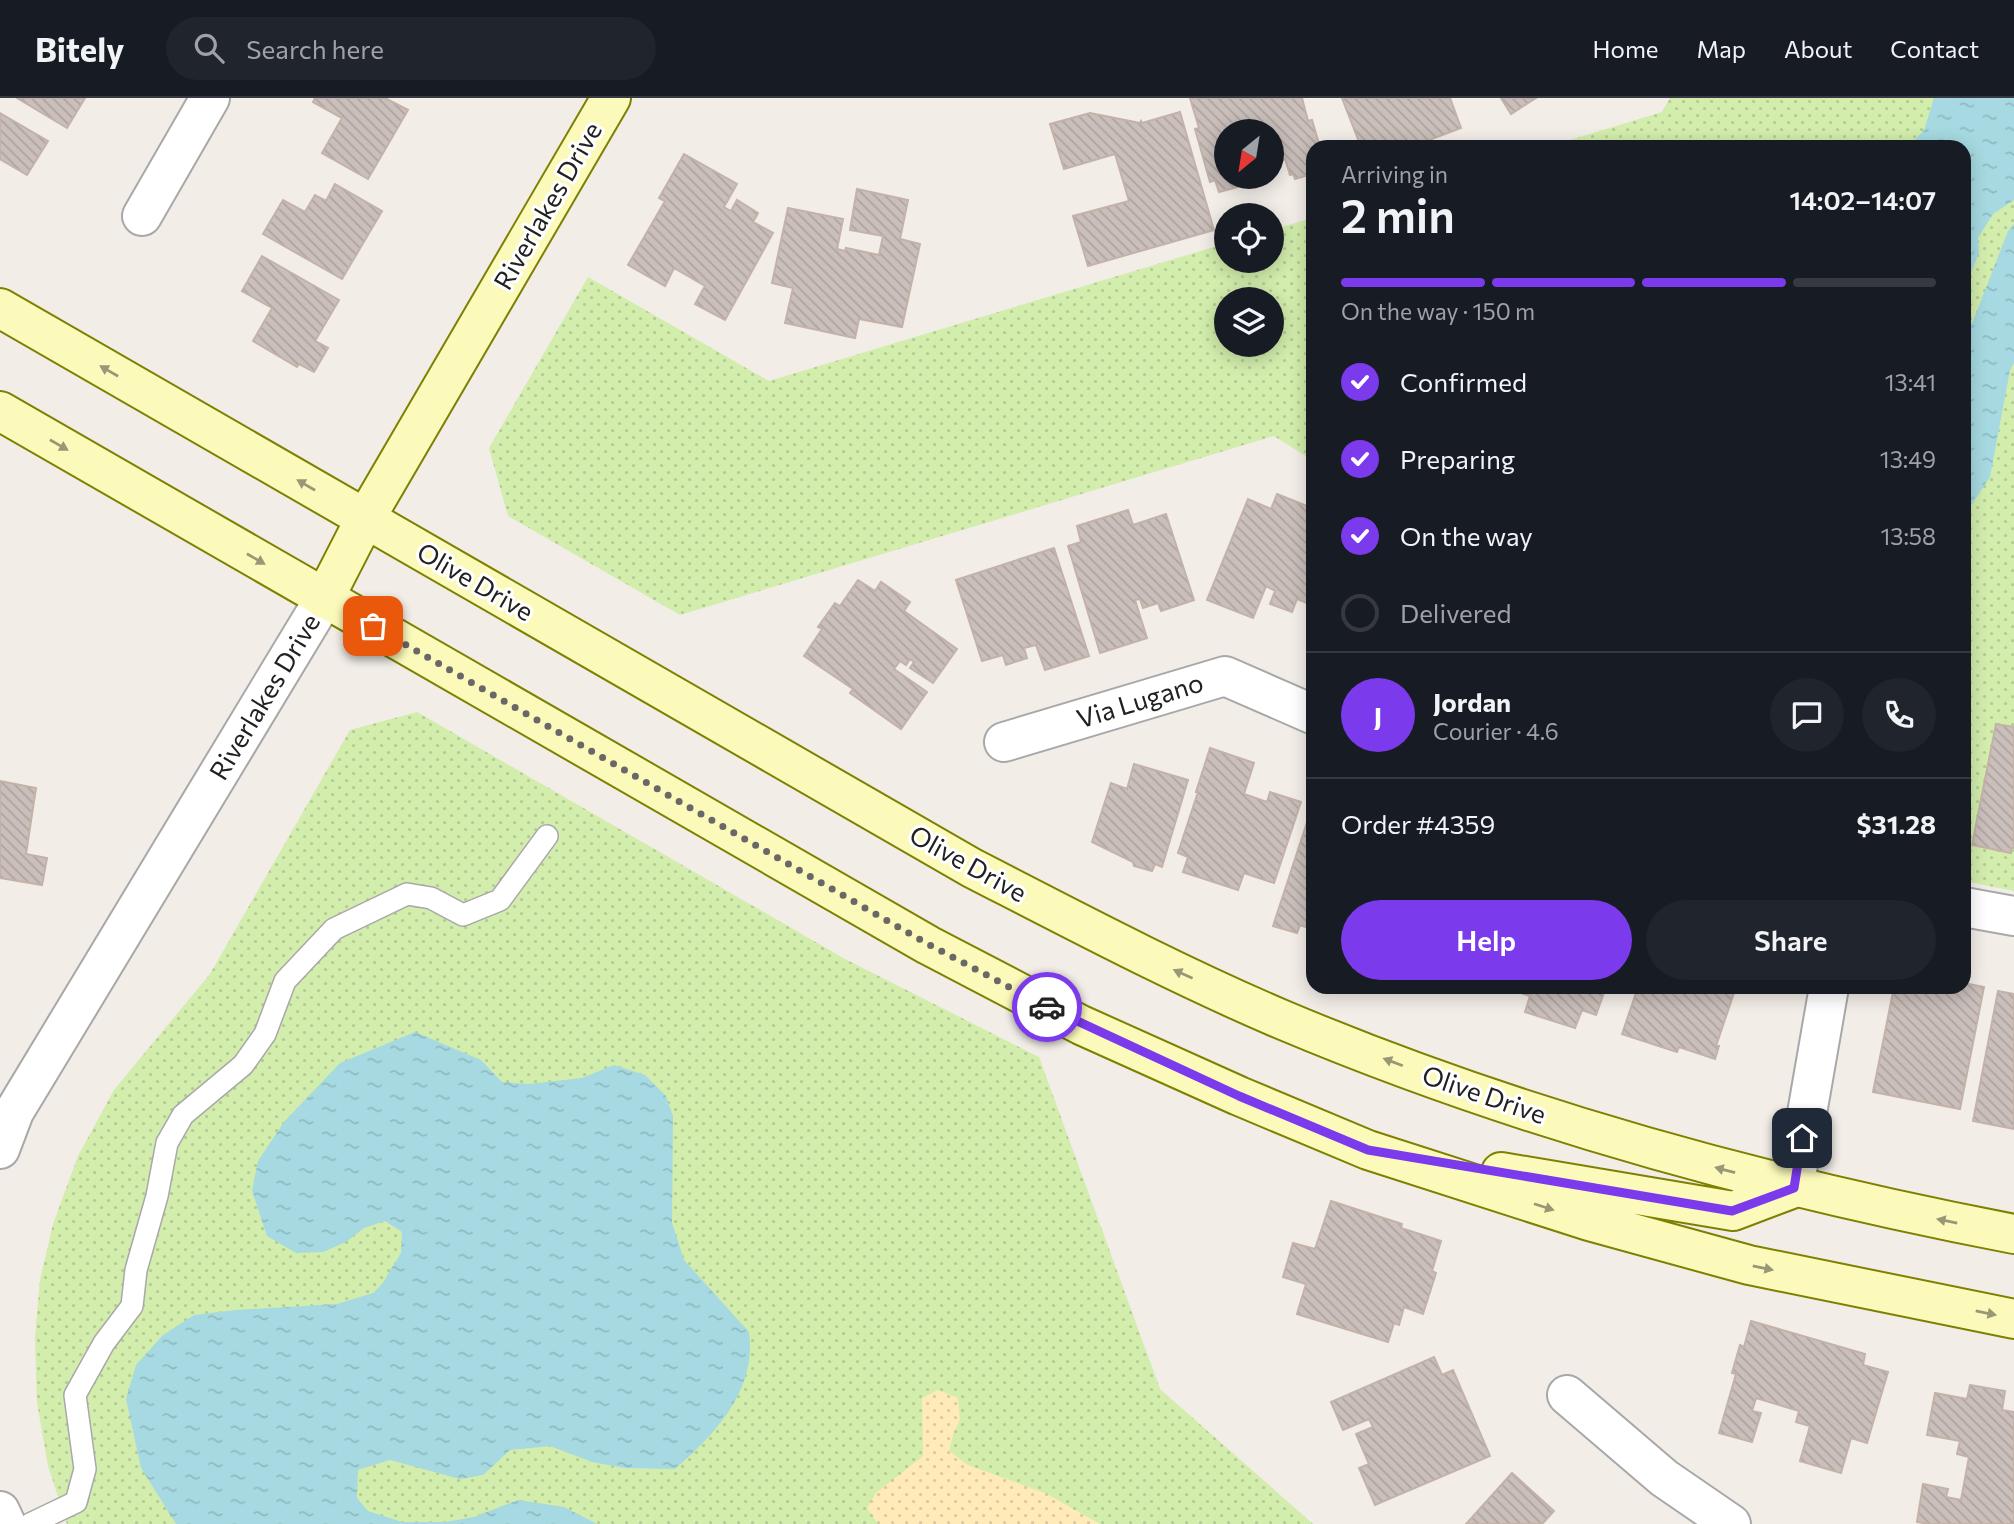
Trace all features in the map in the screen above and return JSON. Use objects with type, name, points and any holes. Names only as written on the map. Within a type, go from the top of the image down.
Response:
[{"type":"main road","name":"Riverlakes Drive","points":[[324,599],[365,519],[611,98]]},
{"type":"main road","name":"Olive Drive","points":[[0,309],[972,868],[1126,948],[1283,1020],[1469,1091],[1633,1145],[1794,1188],[2014,1234]]},
{"type":"main road","points":[[0,411],[940,951],[1082,1025],[1239,1096],[1368,1150],[1589,1221],[1749,1265],[2014,1319]]},
{"type":"main road","points":[[1368,1150],[1732,1211],[1794,1188]]},
{"type":"street","points":[[142,216],[210,98]]},
{"type":"street","name":"Riverlakes Drive","points":[[0,1149],[14,1112],[324,599]]},
{"type":"street","name":"Via Lugano","points":[[1004,742],[1225,676],[1306,711]]},
{"type":"street","points":[[1971,908],[2014,916]]},
{"type":"street","points":[[1794,1188],[1828,994]]},
{"type":"street","points":[[1567,1395],[1664,1478],[1731,1524]]},
{"type":"street","points":[[0,1511],[6,1524]]},
{"type":"lane","points":[[30,1524],[76,1502],[85,1469],[75,1395],[104,1343],[132,1306],[136,1270],[157,1196],[167,1143],[183,1115],[243,1065],[265,1034],[285,981],[334,929],[407,894],[431,898],[463,915],[499,900],[547,836]]},
{"type":"green space","points":[[1670,98],[2014,98],[2014,891],[1971,882],[1971,140],[1570,140],[1662,112]]},
{"type":"green space","points":[[1306,220],[1306,456],[1274,436],[680,615],[508,516],[489,448],[588,277],[769,381],[1214,247],[1214,273],[1284,273],[1284,226]]},
{"type":"green space","points":[[417,712],[845,959],[1039,1057],[1160,1389],[1313,1524],[67,1524],[48,1466],[37,1402],[35,1337],[40,1280],[53,1224],[78,1156],[114,1090],[210,974],[350,730]]},
{"type":"sand","points":[[938,1390],[958,1398],[960,1420],[949,1451],[968,1465],[1047,1494],[1100,1524],[878,1524],[867,1508],[876,1493],[923,1456],[922,1398]]},
{"type":"water","points":[[1934,98],[2014,98],[2014,200],[1993,214],[1978,238],[1979,253],[1971,272],[1971,140],[1915,140],[1924,130]]},
{"type":"water","points":[[2014,224],[2014,363],[2010,370],[1990,477],[1971,506],[1971,324],[2008,231]]},
{"type":"water","points":[[415,1032],[481,1060],[502,1082],[529,1084],[582,1078],[614,1065],[645,1075],[666,1096],[673,1116],[672,1223],[684,1260],[749,1332],[747,1373],[740,1391],[719,1425],[675,1469],[625,1468],[592,1462],[550,1446],[510,1450],[483,1475],[460,1479],[390,1460],[358,1470],[357,1498],[368,1511],[402,1522],[446,1522],[474,1517],[518,1500],[564,1507],[597,1524],[176,1524],[141,1468],[126,1399],[136,1365],[163,1335],[194,1315],[337,1304],[373,1293],[382,1284],[401,1253],[402,1232],[385,1221],[364,1228],[346,1242],[323,1252],[296,1253],[267,1236],[252,1191],[258,1161],[284,1122],[340,1063]]},
{"type":"building","points":[[17,98],[85,98],[67,128]]},
{"type":"building","points":[[315,98],[385,98],[408,110],[368,179],[322,153],[342,118],[313,102]]},
{"type":"building","points":[[1190,98],[1302,98],[1308,121],[1312,120],[1318,140],[1306,140],[1306,176],[1295,179],[1293,174],[1290,175],[1284,159],[1284,119],[1214,119],[1214,180],[1210,182],[1195,129],[1199,128]]},
{"type":"building","points":[[1342,98],[1450,98],[1461,128],[1429,140],[1358,140]]},
{"type":"building","points":[[1501,98],[1536,98],[1511,114]]},
{"type":"building","points":[[1180,112],[1214,230],[1088,266],[1073,216],[1129,201],[1115,154],[1064,169],[1050,124],[1090,113],[1142,123]]},
{"type":"building","points":[[0,113],[48,141],[27,175],[0,159]]},
{"type":"building","points":[[684,154],[737,184],[724,207],[731,211],[737,200],[758,213],[753,222],[773,233],[725,320],[695,304],[705,286],[674,268],[665,286],[628,265],[665,201],[659,198]]},
{"type":"building","points":[[335,184],[382,211],[342,279],[263,234],[283,200],[305,212],[315,195],[326,201]]},
{"type":"building","points":[[857,189],[908,200],[900,239],[920,244],[902,327],[859,319],[855,338],[785,323],[793,288],[772,283],[788,208],[843,219],[837,249],[845,251],[846,248],[879,255],[883,236],[850,230]]},
{"type":"building","points":[[262,256],[339,300],[315,341],[328,348],[314,372],[299,364],[297,367],[253,341],[272,308],[242,291]]},
{"type":"building","points":[[1277,494],[1306,506],[1306,603],[1297,599],[1292,612],[1270,604],[1275,591],[1266,586],[1253,618],[1207,600],[1248,499],[1271,509]]},
{"type":"building","points":[[1128,510],[1133,525],[1166,514],[1194,600],[1161,611],[1158,603],[1143,608],[1140,599],[1135,600],[1147,638],[1100,653],[1068,546],[1081,542],[1077,526]]},
{"type":"building","points":[[1054,548],[1089,656],[1045,670],[1036,645],[1024,648],[1027,658],[1006,665],[1003,655],[982,661],[956,580]]},
{"type":"building","points":[[858,580],[875,591],[881,582],[910,602],[904,611],[957,649],[933,683],[910,668],[914,662],[910,659],[906,665],[900,661],[894,669],[927,692],[901,729],[850,693],[853,689],[804,656],[822,629],[818,627],[835,603],[840,606]]},
{"type":"building","points":[[1996,724],[2014,727],[2014,848],[2011,848],[2011,853],[1972,845]]},
{"type":"building","points":[[1210,748],[1254,763],[1244,794],[1267,802],[1270,792],[1301,802],[1274,883],[1244,873],[1238,890],[1183,872],[1188,857],[1178,853]]},
{"type":"building","points":[[1134,764],[1188,780],[1162,867],[1155,864],[1152,871],[1134,866],[1133,862],[1092,842],[1111,783],[1127,789]]},
{"type":"building","points":[[0,781],[36,788],[26,854],[47,858],[42,885],[0,878]]},
{"type":"building","points":[[1306,825],[1306,927],[1300,925],[1297,933],[1273,926]]},
{"type":"building","points":[[1971,984],[1984,987],[1960,1109],[1873,1092],[1893,994],[1971,994]]},
{"type":"building","points":[[1998,991],[2014,994],[2014,1129],[1973,1121]]},
{"type":"building","points":[[1524,994],[1604,994],[1596,1015],[1582,1010],[1575,1028],[1525,1012],[1530,996]]},
{"type":"building","points":[[1636,994],[1734,994],[1716,1046],[1719,1046],[1715,1059],[1679,1047],[1677,1052],[1622,1034]]},
{"type":"building","points":[[1331,1201],[1402,1224],[1401,1228],[1441,1241],[1432,1271],[1436,1273],[1423,1314],[1404,1307],[1399,1325],[1394,1323],[1388,1342],[1297,1314],[1306,1284],[1283,1277],[1293,1243],[1315,1249]]},
{"type":"building","points":[[1751,1321],[1865,1354],[1863,1365],[1888,1372],[1867,1443],[1851,1438],[1841,1473],[1800,1461],[1810,1426],[1796,1422],[1799,1411],[1756,1398],[1752,1411],[1761,1413],[1752,1442],[1719,1433],[1736,1374],[1732,1373],[1740,1345],[1744,1347]]},
{"type":"building","points":[[1434,1357],[1442,1375],[1453,1370],[1490,1456],[1375,1505],[1359,1468],[1369,1464],[1356,1434],[1373,1427],[1369,1419],[1343,1430],[1331,1402]]},
{"type":"building","points":[[1970,1385],[2005,1391],[2002,1410],[2014,1412],[2014,1524],[1917,1522],[1923,1484],[1948,1489],[1946,1497],[1961,1500],[1969,1457],[1957,1454],[1960,1441],[1927,1435],[1935,1393],[1967,1399]]},
{"type":"building","points":[[1512,1473],[1554,1511],[1542,1524],[1466,1524]]},
{"type":"way so far","points":[[373,626],[928,944],[1047,1007]]},
{"type":"route","points":[[1047,1007],[1239,1096],[1368,1150],[1732,1211],[1794,1188],[1802,1138]]}]
